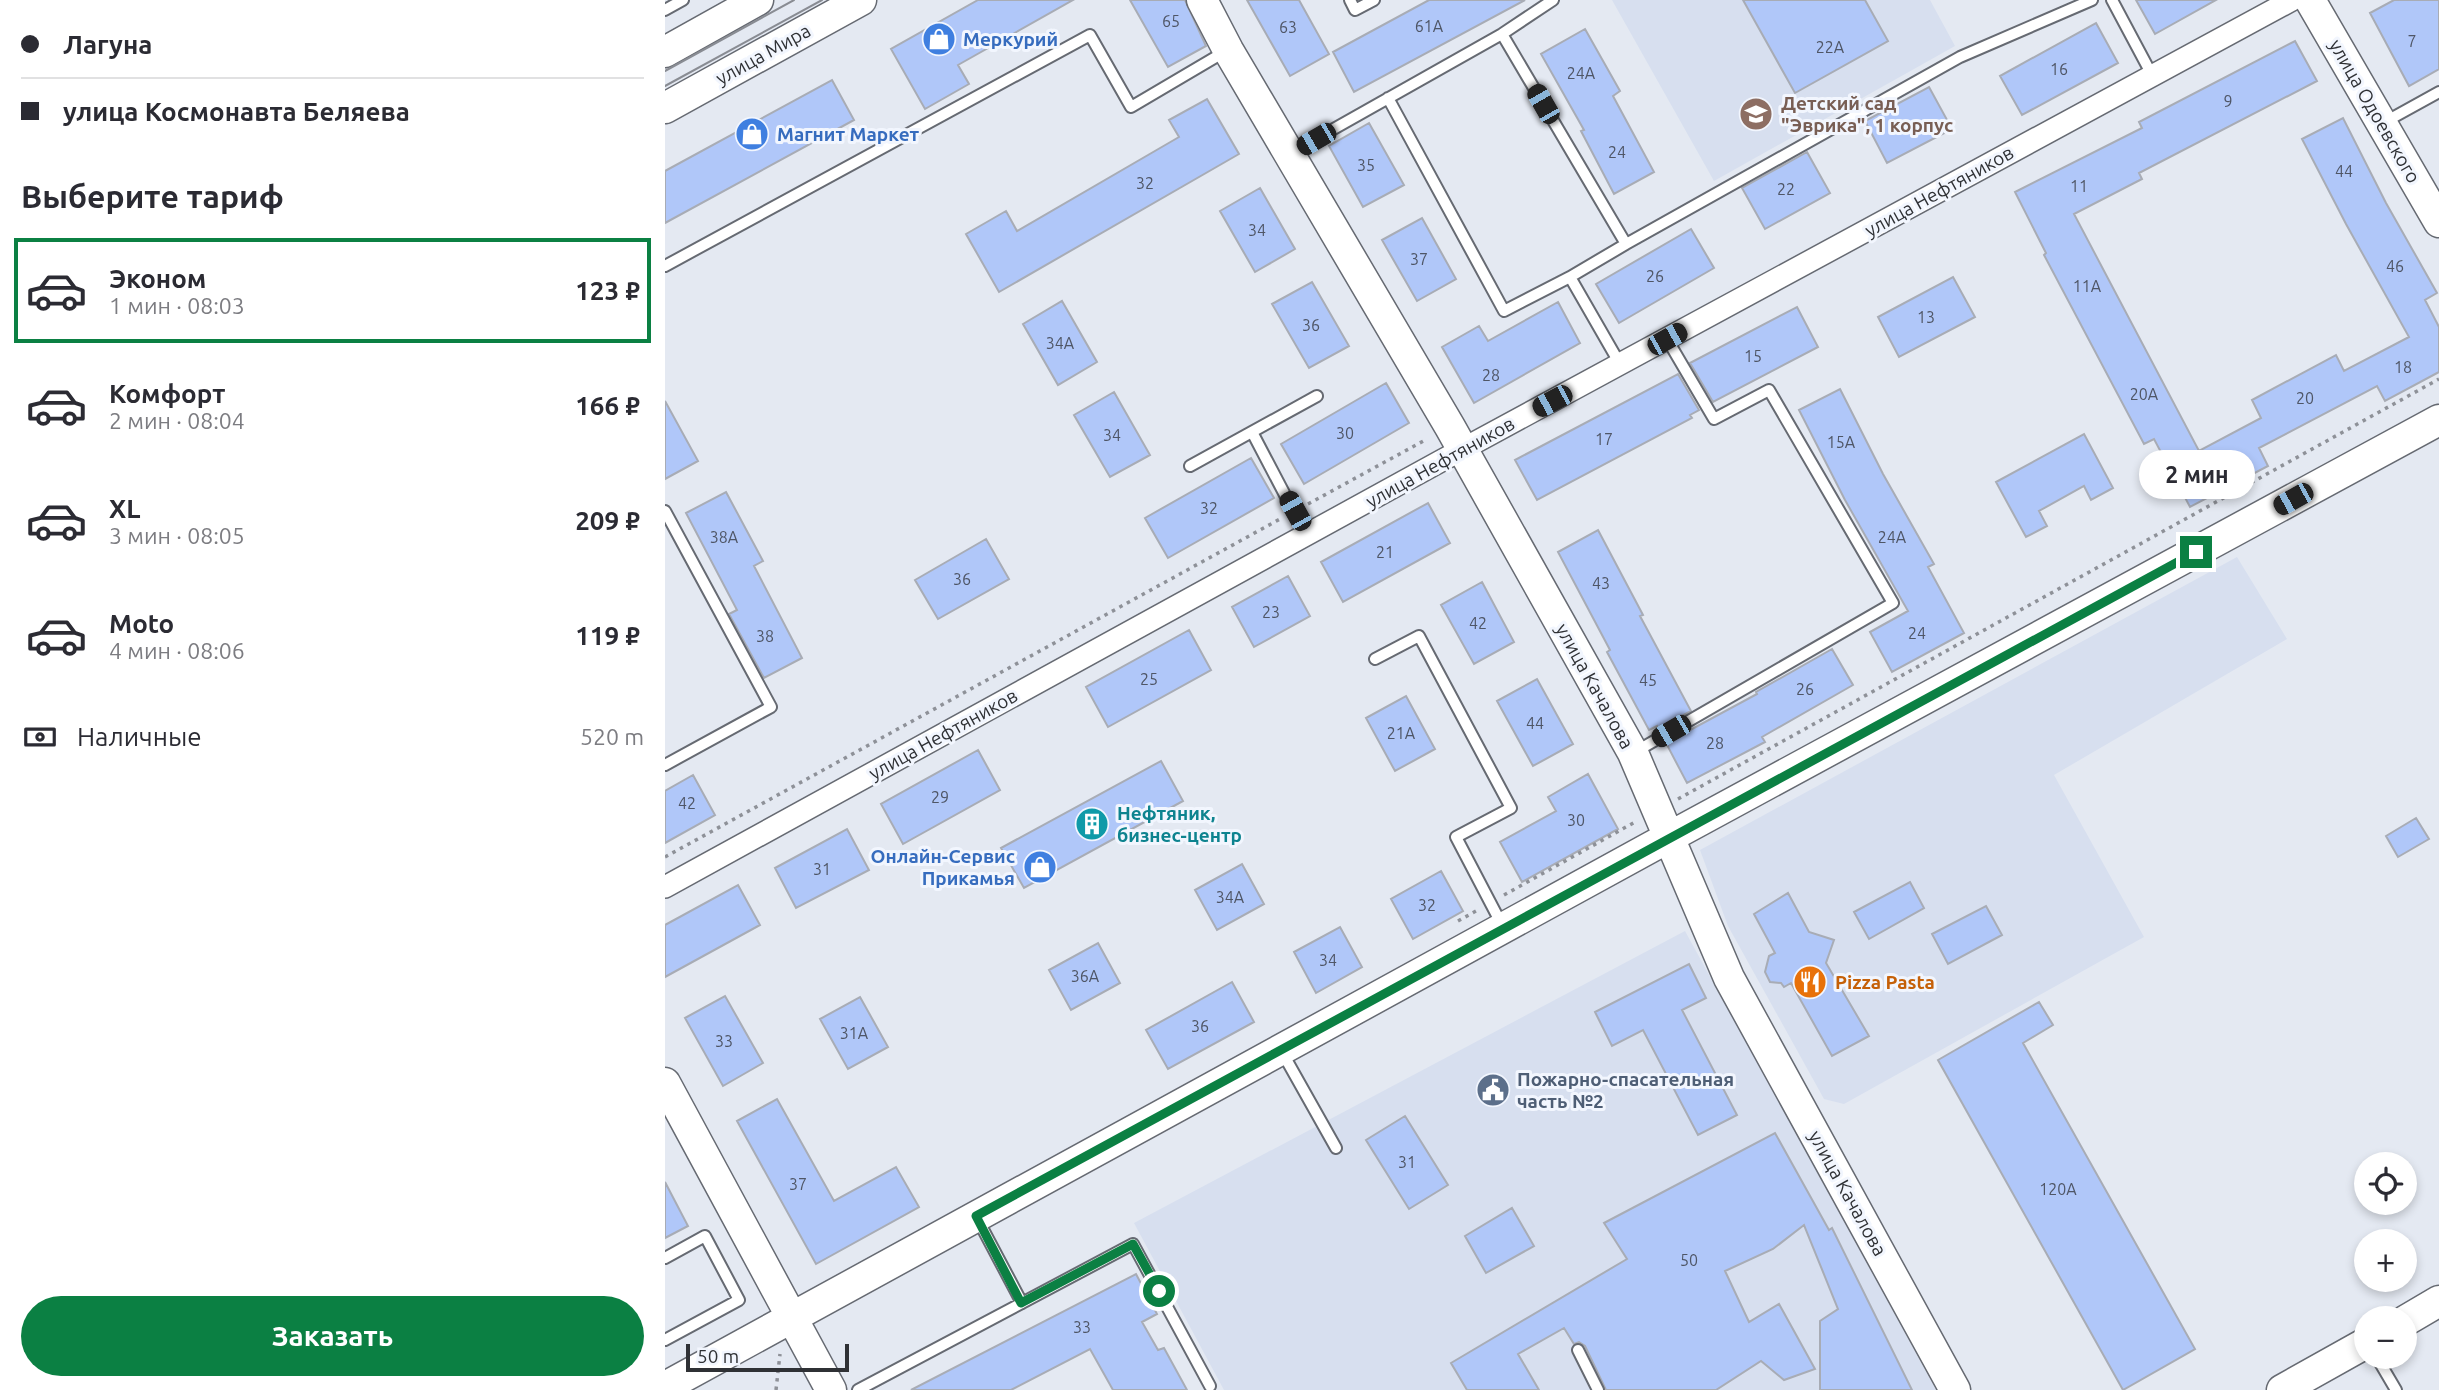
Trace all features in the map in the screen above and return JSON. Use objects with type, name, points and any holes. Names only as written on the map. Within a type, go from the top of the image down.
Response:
[{"type":"street","name":"улица Мира","points":[[665,108],[861,0]]},
{"type":"street","name":"улица Качалова","points":[[1202,0],[1228,50],[1462,449],[1633,753],[1729,978],[1955,1390]]},
{"type":"street","name":"улица Нефтяников","points":[[665,887],[1462,449],[2292,0]]},
{"type":"street","name":"улица Одоевского","points":[[2310,0],[2439,222]]},
{"type":"street","points":[[665,52],[740,4]]},
{"type":"street","points":[[666,1385],[2439,420]]},
{"type":"street","points":[[665,1083],[831,1390]]},
{"type":"street","points":[[2417,1314],[2439,1301]]},
{"type":"street","points":[[2282,1390],[2354,1350]]},
{"type":"lane","points":[[665,10],[683,0]]},
{"type":"lane","points":[[1350,0],[1355,10],[1374,0]]},
{"type":"lane","points":[[1289,154],[1502,34],[1553,0]]},
{"type":"lane","points":[[1388,98],[1504,311],[1570,277],[1960,57],[2092,0]]},
{"type":"lane","points":[[2112,0],[2152,75]]},
{"type":"lane","points":[[1502,34],[1626,244]]},
{"type":"lane","points":[[665,266],[1090,36],[1131,107],[1228,50]]},
{"type":"lane","points":[[2382,124],[2439,92]]},
{"type":"lane","points":[[1570,277],[1620,364]]},
{"type":"lane","points":[[1633,753],[1893,603],[1769,390],[1714,419],[1667,339]]},
{"type":"lane","points":[[1190,466],[1317,396]]},
{"type":"lane","points":[[1252,432],[1306,535]]},
{"type":"lane","points":[[665,512],[771,707],[665,765]]},
{"type":"lane","points":[[1375,659],[1419,636],[1511,808],[1456,837],[1504,928]]},
{"type":"lane","points":[[1280,1050],[1336,1148]]},
{"type":"lane","points":[[976,1216],[1021,1303]]},
{"type":"lane","points":[[665,1258],[705,1236],[739,1300],[665,1340]]},
{"type":"lane","points":[[858,1390],[1133,1244],[1210,1386]]},
{"type":"lane","points":[[1577,1350],[1598,1390]]},
{"type":"lane","points":[[2384,1369],[2396,1390]]},
{"type":"path","points":[[1673,802],[2439,379]]},
{"type":"path","points":[[665,857],[1427,439]]},
{"type":"path","points":[[776,1390],[780,1351]]},
{"type":"shaded area","name":"Детский сад \"Эврика\", 1 корпус","points":[[1612,0],[1930,0],[1955,46],[1714,181]]},
{"type":"shaded area","points":[[2237,557],[2287,639],[2054,775],[2144,937],[1844,1104],[1824,1099],[1728,926],[1700,850]]},
{"type":"shaded area","points":[[1685,931],[1936,1390],[1224,1390],[1134,1223]]},
{"type":"building","points":[[978,0],[1073,0],[958,65],[969,84],[925,109],[891,49]]},
{"type":"building","points":[[1130,0],[1185,0],[1206,46],[1168,67]]},
{"type":"building","points":[[1247,0],[1299,0],[1329,54],[1290,76]]},
{"type":"building","points":[[1429,0],[1525,0],[1354,92],[1333,52]]},
{"type":"building","points":[[1743,0],[1865,0],[1888,41],[1795,93]]},
{"type":"building","points":[[2136,0],[2216,0],[2155,34]]},
{"type":"building","points":[[2394,0],[2439,0],[2439,69],[2409,86],[2370,13]]},
{"type":"building","points":[[2096,23],[2118,63],[2022,115],[2000,76]]},
{"type":"building","points":[[1585,29],[1620,91],[1613,96],[1654,172],[1614,194],[1581,131],[1584,130],[1541,54]]},
{"type":"building","points":[[2295,41],[2317,81],[2139,173],[2142,179],[2074,214],[2199,451],[2261,418],[2252,400],[2336,355],[2344,371],[2409,337],[2302,139],[2343,118],[2386,203],[2437,293],[2425,300],[2439,327],[2439,372],[2385,401],[2377,386],[2259,448],[2268,466],[2190,507],[2154,439],[2144,444],[2044,255],[2046,253],[2015,192],[2142,128],[2139,122]]},
{"type":"building","points":[[832,80],[854,120],[665,223],[665,171]]},
{"type":"building","points":[[1929,87],[1952,129],[1887,163],[1865,121]]},
{"type":"building","points":[[1207,99],[1239,154],[999,292],[966,234],[1006,211],[1017,231],[1179,137],[1169,120]]},
{"type":"building","points":[[1369,123],[1404,185],[1363,207],[1329,146]]},
{"type":"building","points":[[1807,152],[1830,193],[1765,229],[1742,188]]},
{"type":"building","points":[[1260,188],[1295,249],[1255,272],[1220,211]]},
{"type":"building","points":[[1422,218],[1456,279],[1417,301],[1382,240]]},
{"type":"building","points":[[1691,229],[1714,268],[1619,323],[1596,284]]},
{"type":"building","points":[[1953,277],[1975,317],[1899,357],[1878,317]]},
{"type":"building","points":[[1312,282],[1349,346],[1309,368],[1272,304]]},
{"type":"building","points":[[1062,301],[1097,362],[1058,385],[1023,324]]},
{"type":"building","points":[[1558,302],[1580,343],[1474,403],[1442,347],[1479,326],[1488,341]]},
{"type":"building","points":[[1797,307],[1818,347],[1713,402],[1690,363]]},
{"type":"building","points":[[1678,374],[1699,410],[1690,415],[1692,418],[1537,500],[1515,460]]},
{"type":"building","points":[[1386,383],[1409,423],[1304,484],[1281,444]]},
{"type":"building","points":[[1840,389],[1883,474],[1934,564],[1928,567],[1964,633],[1892,672],[1870,632],[1908,611],[1845,500],[1799,410]]},
{"type":"building","points":[[1114,392],[1150,455],[1110,477],[1074,415]]},
{"type":"building","points":[[665,401],[698,461],[665,479]]},
{"type":"building","points":[[2084,434],[2113,488],[2091,500],[2084,486],[2039,511],[2047,526],[2026,537],[1996,482]]},
{"type":"building","points":[[1251,458],[1274,498],[1168,558],[1145,518]]},
{"type":"building","points":[[726,492],[763,561],[754,566],[802,658],[764,678],[729,614],[737,610],[686,513]]},
{"type":"building","points":[[1428,503],[1450,543],[1343,602],[1321,562]]},
{"type":"building","points":[[1598,530],[1691,711],[1658,729],[1657,726],[1649,730],[1558,552]]},
{"type":"building","points":[[986,539],[1009,579],[938,619],[915,580]]},
{"type":"building","points":[[1288,576],[1310,616],[1254,647],[1232,607]]},
{"type":"building","points":[[1482,582],[1514,642],[1474,664],[1441,605]]},
{"type":"building","points":[[1189,630],[1211,670],[1108,727],[1086,687]]},
{"type":"building","points":[[1832,649],[1853,685],[1762,737],[1765,742],[1687,783],[1666,743],[1757,694],[1756,692]]},
{"type":"building","points":[[1537,679],[1573,744],[1533,766],[1497,701]]},
{"type":"building","points":[[1406,696],[1435,749],[1395,771],[1366,718]]},
{"type":"building","points":[[978,750],[1000,790],[903,844],[881,804]]},
{"type":"building","name":"Нефтяник, бизнес-центр","points":[[1161,761],[1183,801],[1024,888],[1001,848]]},
{"type":"building","points":[[1588,774],[1618,829],[1522,882],[1500,842],[1556,811],[1548,797]]},
{"type":"building","points":[[693,775],[715,815],[665,843],[665,791]]},
{"type":"building","points":[[2416,818],[2429,839],[2398,857],[2386,836]]},
{"type":"building","points":[[847,829],[869,870],[796,908],[775,868]]},
{"type":"building","points":[[1242,864],[1264,904],[1217,930],[1195,890]]},
{"type":"building","points":[[1441,871],[1463,911],[1413,939],[1391,899]]},
{"type":"building","points":[[1910,882],[1924,908],[1869,939],[1854,912]]},
{"type":"building","points":[[738,885],[760,925],[665,977],[665,925]]},
{"type":"building","points":[[1788,893],[1809,932],[1834,940],[1826,963],[1869,1036],[1832,1056],[1791,983],[1784,987],[1781,983],[1770,982],[1765,972],[1769,956],[1775,953],[1754,914]]},
{"type":"building","points":[[1986,906],[2002,935],[1948,964],[1932,934]]},
{"type":"building","points":[[1340,927],[1362,967],[1316,993],[1294,952]]},
{"type":"building","points":[[1098,943],[1120,983],[1071,1010],[1049,970]]},
{"type":"building","points":[[1689,964],[1706,998],[1682,1010],[1737,1115],[1698,1135],[1643,1030],[1612,1046],[1595,1012]]},
{"type":"building","points":[[1232,982],[1254,1022],[1168,1069],[1146,1030]]},
{"type":"building","points":[[725,996],[763,1063],[723,1086],[685,1018]]},
{"type":"building","points":[[860,997],[888,1047],[848,1069],[820,1019]]},
{"type":"building","points":[[2039,1002],[2053,1025],[2023,1043],[2195,1349],[2123,1390],[1938,1060]]},
{"type":"building","points":[[777,1099],[834,1201],[896,1167],[919,1207],[816,1264],[737,1121]]},
{"type":"building","points":[[1405,1116],[1448,1185],[1409,1209],[1366,1140]]},
{"type":"building","points":[[1775,1133],[1829,1230],[1832,1228],[1912,1390],[1820,1390],[1820,1321],[1838,1309],[1804,1225],[1773,1249],[1725,1271],[1749,1322],[1779,1304],[1815,1369],[1784,1380],[1761,1361],[1716,1390],[1606,1390],[1585,1346],[1579,1342],[1574,1344],[1564,1328],[1518,1354],[1539,1390],[1467,1390],[1451,1363],[1627,1259],[1604,1223]]},
{"type":"building","points":[[665,1182],[688,1226],[665,1238]]},
{"type":"building","points":[[1512,1208],[1534,1246],[1486,1273],[1465,1236]]},
{"type":"building","points":[[1136,1274],[1157,1314],[1142,1322],[1158,1350],[1164,1348],[1187,1390],[1113,1390],[1090,1349],[1011,1390],[911,1390]]},
{"type":"tram line","points":[[665,71],[794,0]]},
{"type":"tram line","points":[[665,86],[822,0]]},
{"type":"place","name":"Меркурий","points":[[939,39]]},
{"type":"place","name":"Детский сад \"Эврика\", 1 корпус","points":[[1756,114]]},
{"type":"place","name":"Магнит Маркет","points":[[752,134]]},
{"type":"place","name":"Нефтяник, бизнес-центр","points":[[1092,824]]},
{"type":"place","name":"Онлайн-Сервис Прикамья","points":[[1040,867]]},
{"type":"place","name":"Pizza Pasta","points":[[1810,982]]},
{"type":"place","name":"Пожарно-спасательная часть №2","points":[[1493,1090]]},
{"type":"route","points":[[1159,1291],[1133,1244],[1021,1303],[976,1216],[2196,552]]}]
